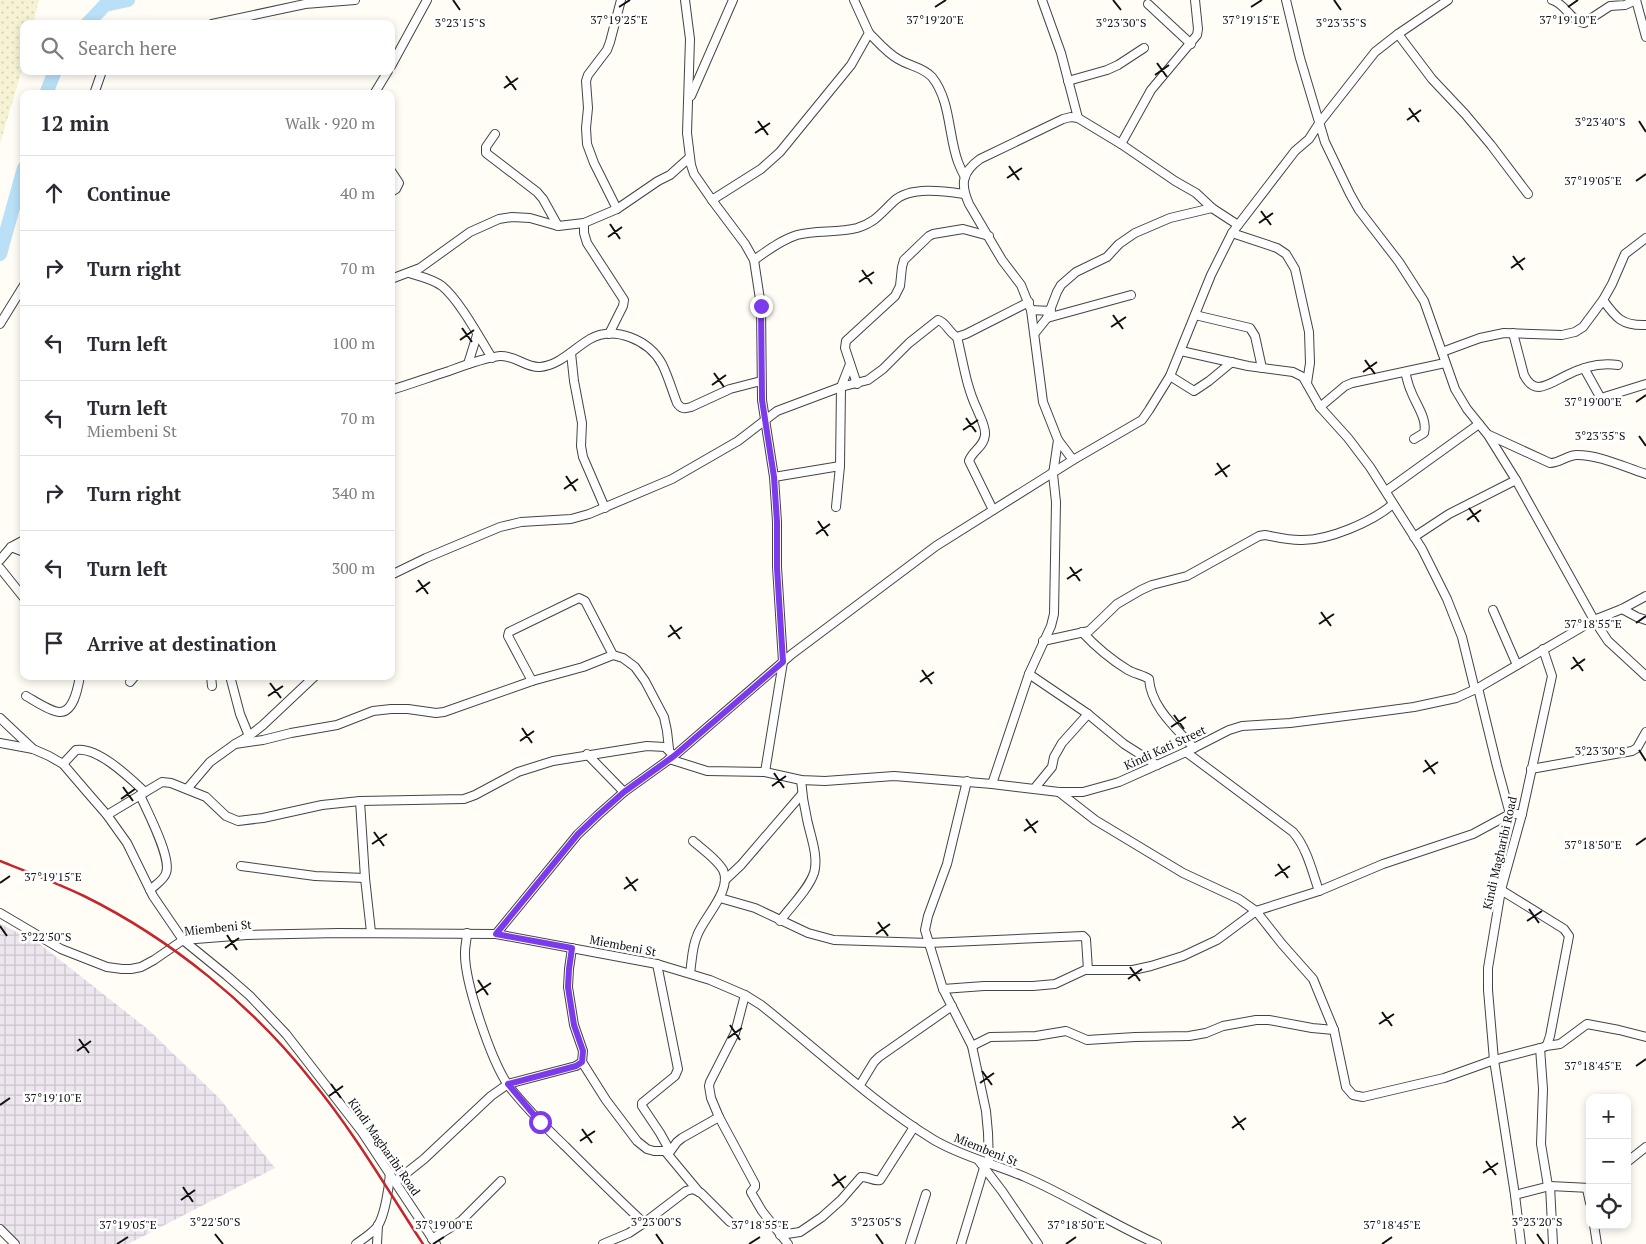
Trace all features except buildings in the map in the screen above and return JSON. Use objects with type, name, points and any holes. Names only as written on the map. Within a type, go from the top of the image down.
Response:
[{"type":"street","points":[[231,20],[305,4],[355,0]]},
{"type":"street","points":[[395,59],[427,0]]},
{"type":"street","points":[[617,209],[587,144],[588,108],[586,81],[588,75],[607,50],[621,0]]},
{"type":"street","points":[[684,0],[690,39],[687,133],[689,158],[694,174],[745,244],[754,260],[761,306],[761,381],[764,419],[774,477],[783,662],[765,772]]},
{"type":"street","points":[[688,101],[734,0]]},
{"type":"street","points":[[854,0],[869,32],[895,58],[920,68],[937,85],[951,128],[958,162],[965,176]]},
{"type":"street","points":[[1042,0],[1061,53],[1078,118]]},
{"type":"street","points":[[1121,144],[1151,90],[1198,32],[1195,0]]},
{"type":"street","points":[[1286,0],[1300,58],[1325,142],[1350,194],[1359,210],[1404,269],[1424,301],[1460,398],[1488,435],[1516,480],[1594,620],[1608,641],[1646,676]]},
{"type":"street","points":[[496,934],[578,834],[624,792],[783,662],[936,546],[1073,460],[1142,420],[1170,376],[1211,275],[1232,234],[1295,151],[1309,139],[1320,122],[1375,52],[1448,0]]},
{"type":"street","points":[[1552,0],[1563,6],[1575,20],[1584,23],[1610,6],[1625,5],[1636,0],[1646,37]]},
{"type":"street","points":[[1148,4],[1190,44]]},
{"type":"street","points":[[712,200],[761,169],[780,152],[851,65],[869,32]]},
{"type":"street","points":[[1398,34],[1432,79],[1486,139],[1528,194]]},
{"type":"street","points":[[1068,81],[1107,70],[1144,48]]},
{"type":"street","points":[[96,90],[101,75]]},
{"type":"street","points":[[376,90],[386,75]]},
{"type":"street","points":[[1073,460],[1058,440],[1043,402],[1030,306],[1021,285],[1002,260],[968,204],[963,184],[966,172],[971,165],[992,152],[1063,118],[1078,118],[1121,144],[1175,182],[1196,192],[1212,208],[1238,226]]},
{"type":"street","points":[[495,134],[486,146],[486,153],[537,192],[558,226]]},
{"type":"street","points":[[395,278],[409,273],[430,261],[470,232],[499,219],[512,217],[530,218],[558,226],[584,223],[617,209],[670,175],[689,158]]},
{"type":"street","points":[[395,177],[399,183],[395,190]]},
{"type":"street","points":[[754,260],[779,243],[798,235],[855,228],[870,223],[879,218],[894,201],[906,194],[939,190],[964,194]]},
{"type":"street","points":[[1035,333],[1049,314],[1057,292],[1076,272],[1108,257],[1127,238],[1170,218],[1212,208]]},
{"type":"street","points":[[584,223],[587,243],[624,300],[623,306],[609,334]]},
{"type":"street","points":[[857,384],[845,348],[846,342],[895,296],[900,286],[902,263],[933,234],[963,229],[989,236]]},
{"type":"street","points":[[1232,234],[1282,250],[1295,270],[1309,332],[1310,363],[1307,383]]},
{"type":"street","points":[[1442,352],[1480,338],[1504,333],[1562,335],[1575,332],[1583,327],[1603,300],[1625,254],[1646,238]]},
{"type":"street","points":[[409,273],[442,286],[452,297],[492,358]]},
{"type":"street","points":[[0,324],[20,292]]},
{"type":"street","points":[[957,337],[1030,306],[1049,314],[1131,295]]},
{"type":"street","points":[[1603,300],[1619,320],[1632,325],[1646,325]]},
{"type":"street","points":[[1195,315],[1250,328],[1255,336],[1262,368]]},
{"type":"street","points":[[395,573],[500,527],[521,522],[571,519],[589,514],[672,479],[738,441],[764,419],[777,411],[873,377],[909,343],[938,320],[943,322],[957,337],[968,389],[986,433],[981,446],[971,456],[969,461],[993,510]]},
{"type":"street","points":[[1513,333],[1524,375],[1535,386],[1539,387],[1550,384],[1584,368],[1607,363],[1618,365]]},
{"type":"street","points":[[395,389],[468,364],[492,358],[510,357],[529,366],[539,367],[571,353],[591,339],[609,334],[632,338],[644,344],[654,354],[662,364],[680,408],[691,407],[730,389],[761,381]]},
{"type":"street","points":[[468,364],[477,335]]},
{"type":"street","points":[[1181,351],[1262,368],[1293,372],[1303,378],[1320,407],[1348,438],[1370,467],[1414,537],[1447,599],[1462,637],[1510,814]]},
{"type":"street","points":[[571,353],[576,396],[582,423],[581,446],[583,457],[605,508]]},
{"type":"street","points":[[1170,376],[1194,391],[1232,362]]},
{"type":"street","points":[[1320,407],[1345,386],[1366,379],[1446,363]]},
{"type":"street","points":[[836,507],[840,466],[841,387],[850,364]]},
{"type":"street","points":[[1584,368],[1601,398],[1646,384]]},
{"type":"street","points":[[1406,372],[1411,392],[1425,429],[1424,433],[1414,439]]},
{"type":"street","points":[[1386,491],[1479,424]]},
{"type":"street","points":[[1488,435],[1550,463],[1575,455],[1587,456],[1646,474]]},
{"type":"street","points":[[992,784],[1029,674],[1054,614],[1056,502],[1053,474],[1058,440]]},
{"type":"street","points":[[774,477],[840,466]]},
{"type":"street","points":[[1414,537],[1449,514],[1516,480]]},
{"type":"street","points":[[1043,641],[1082,632],[1094,627],[1117,604],[1147,587],[1187,576],[1259,536],[1264,535],[1297,540],[1317,539],[1376,517],[1393,504]]},
{"type":"street","points":[[0,560],[11,547],[20,542]]},
{"type":"street","points":[[11,547],[20,550]]},
{"type":"street","points":[[0,568],[20,593]]},
{"type":"street","name":"Kindi Kati Street","points":[[107,815],[162,782],[206,797],[226,816],[238,821],[262,818],[322,805],[360,801],[464,799],[518,772],[553,761],[587,754],[647,746],[661,746],[671,755],[707,771],[765,772],[801,780],[825,781],[894,776],[992,784],[1034,790],[1083,792],[1119,782],[1186,752],[1229,730],[1242,726],[1290,723],[1414,707],[1456,698],[1476,689],[1594,620],[1622,609],[1646,596]]},
{"type":"street","points":[[532,681],[508,636],[509,632],[580,598],[586,601],[613,655]]},
{"type":"street","points":[[1622,609],[1637,618],[1646,620]]},
{"type":"street","points":[[1493,610],[1518,665]]},
{"type":"street","points":[[1082,632],[1108,657],[1129,670],[1149,679],[1153,697],[1158,707],[1194,748]]},
{"type":"street","name":"Kindi Magharibi Road","points":[[1521,1244],[1516,1195],[1494,1060],[1488,968],[1501,890],[1522,814],[1552,676],[1544,650]]},
{"type":"street","points":[[235,744],[337,725],[373,711],[391,708],[436,713],[444,712],[532,681],[583,667],[613,655],[624,658],[635,667],[649,687],[664,716],[671,755]]},
{"type":"street","points":[[1029,674],[1088,714],[1124,744],[1157,765]]},
{"type":"street","points":[[26,696],[58,712],[64,711],[72,704],[75,698],[78,680]]},
{"type":"street","points":[[211,680],[212,686]]},
{"type":"street","points":[[231,680],[240,714],[249,736]]},
{"type":"street","points":[[187,789],[210,762],[249,736],[311,680]]},
{"type":"street","points":[[1034,790],[1052,768],[1054,757],[1062,744],[1088,714]]},
{"type":"street","points":[[0,718],[33,749]]},
{"type":"street","points":[[1531,769],[1632,751],[1637,748],[1646,732]]},
{"type":"street","points":[[0,743],[33,749],[63,764],[76,750],[85,750],[96,754],[116,767],[142,793],[166,856],[168,868],[166,876],[150,890]]},
{"type":"street","points":[[1186,752],[1293,832],[1299,839],[1319,891]]},
{"type":"street","points":[[587,754],[624,792]]},
{"type":"street","name":"Kindi Magharibi Road","points":[[63,764],[107,815],[127,843],[150,890],[167,919],[183,940],[250,996],[286,1034],[356,1125],[434,1241]]},
{"type":"street","points":[[780,921],[804,890],[814,872],[813,846],[802,794],[801,780]]},
{"type":"street","points":[[961,1244],[984,1164],[988,1132],[986,1111],[972,1046],[943,989],[925,930],[947,864],[967,782]]},
{"type":"street","points":[[1059,792],[1095,820],[1184,872],[1239,899],[1256,911],[1313,979],[1334,1030],[1346,1087],[1348,1091],[1356,1096],[1363,1097],[1388,1092],[1444,1078],[1494,1060],[1560,1044],[1587,1024],[1646,1037]]},
{"type":"street","points":[[725,880],[748,858],[802,794]]},
{"type":"street","points":[[360,801],[371,932]]},
{"type":"street","points":[[943,989],[1055,984],[1081,971],[1133,970],[1151,966],[1183,956],[1217,940],[1256,911],[1319,891],[1382,864],[1473,834],[1510,814],[1522,814]]},
{"type":"street","points":[[690,974],[697,936],[720,898],[725,880],[724,872],[718,864],[693,841]]},
{"type":"street","points":[[241,866],[315,876],[365,878]]},
{"type":"street","points":[[1501,890],[1564,929],[1569,936],[1550,1036],[1543,1047],[1541,1144],[1549,1186],[1553,1244]]},
{"type":"street","points":[[720,898],[755,908],[808,933],[834,940],[929,943],[1083,936],[1086,939],[1088,970]]},
{"type":"street","name":"Miembeni St","points":[[0,912],[61,948],[107,967],[131,970],[154,960],[183,940],[247,935],[371,932],[496,934],[657,964],[690,974],[745,995],[761,1005],[914,1127],[958,1153],[1024,1177],[1057,1192],[1157,1244]]},
{"type":"street","points":[[467,933],[465,953],[473,997],[494,1057],[508,1084],[540,1122],[644,1223]]},
{"type":"street","points":[[572,948],[568,987],[574,1025],[583,1051],[582,1062],[602,1094],[637,1141],[647,1149],[654,1151],[663,1150],[669,1153]]},
{"type":"street","points":[[657,964],[678,1069],[675,1076],[642,1103],[642,1106],[660,1133],[669,1153],[699,1192],[730,1222]]},
{"type":"street","points":[[745,995],[735,1033],[710,1082],[712,1098],[719,1117],[755,1184],[751,1192],[752,1194],[788,1244]]},
{"type":"street","points":[[860,1085],[874,1062],[952,1006]]},
{"type":"street","points":[[972,1046],[990,1036],[1036,1036],[1066,1031],[1087,1040],[1200,1035],[1222,1026],[1256,1020],[1270,1020],[1334,1030]]},
{"type":"street","points":[[396,1182],[424,1159],[482,1104],[508,1084],[576,1066],[582,1062]]},
{"type":"street","points":[[669,1153],[682,1138],[719,1117]]},
{"type":"street","points":[[780,1235],[800,1232],[822,1217],[841,1200],[861,1177],[876,1181],[880,1180],[914,1127]]},
{"type":"street","points":[[1631,1159],[1646,1147]]},
{"type":"street","points":[[984,1164],[1038,1244]]},
{"type":"street","points":[[356,1244],[372,1233],[378,1225],[383,1213],[390,1173]]},
{"type":"street","points":[[434,1241],[462,1221],[501,1181]]},
{"type":"street","points":[[1516,1195],[1549,1186],[1586,1189]]},
{"type":"street","points":[[603,1244],[629,1233],[686,1191],[693,1189],[699,1192]]},
{"type":"street","points":[[910,1244],[926,1194]]},
{"type":"street","points":[[377,1244],[378,1225]]},
{"type":"street","points":[[0,1229],[15,1244]]},
{"type":"street","points":[[1595,1229],[1597,1244]]},
{"type":"shaded area","points":[[0,0],[39,0],[34,20],[20,20],[20,75],[0,143]]},
{"type":"shaded area","points":[[0,924],[36,941],[150,1031],[220,1099],[275,1168],[128,1244],[17,1244],[0,1228]]},
{"type":"waterway","points":[[91,20],[105,5],[128,0]]},
{"type":"waterway","points":[[48,90],[53,75]]},
{"type":"waterway","points":[[0,254],[20,182]]},
{"type":"railway","points":[[0,861],[74,891],[116,913],[179,953],[236,1000],[289,1053],[327,1100],[370,1161],[423,1244]]},
{"type":"route","points":[[540,1122],[508,1084],[576,1066],[582,1062],[584,1057],[583,1051],[574,1025],[568,987],[572,948],[496,934],[578,834],[598,815],[624,792],[674,756],[783,662],[774,477],[762,400],[761,306]]}]
